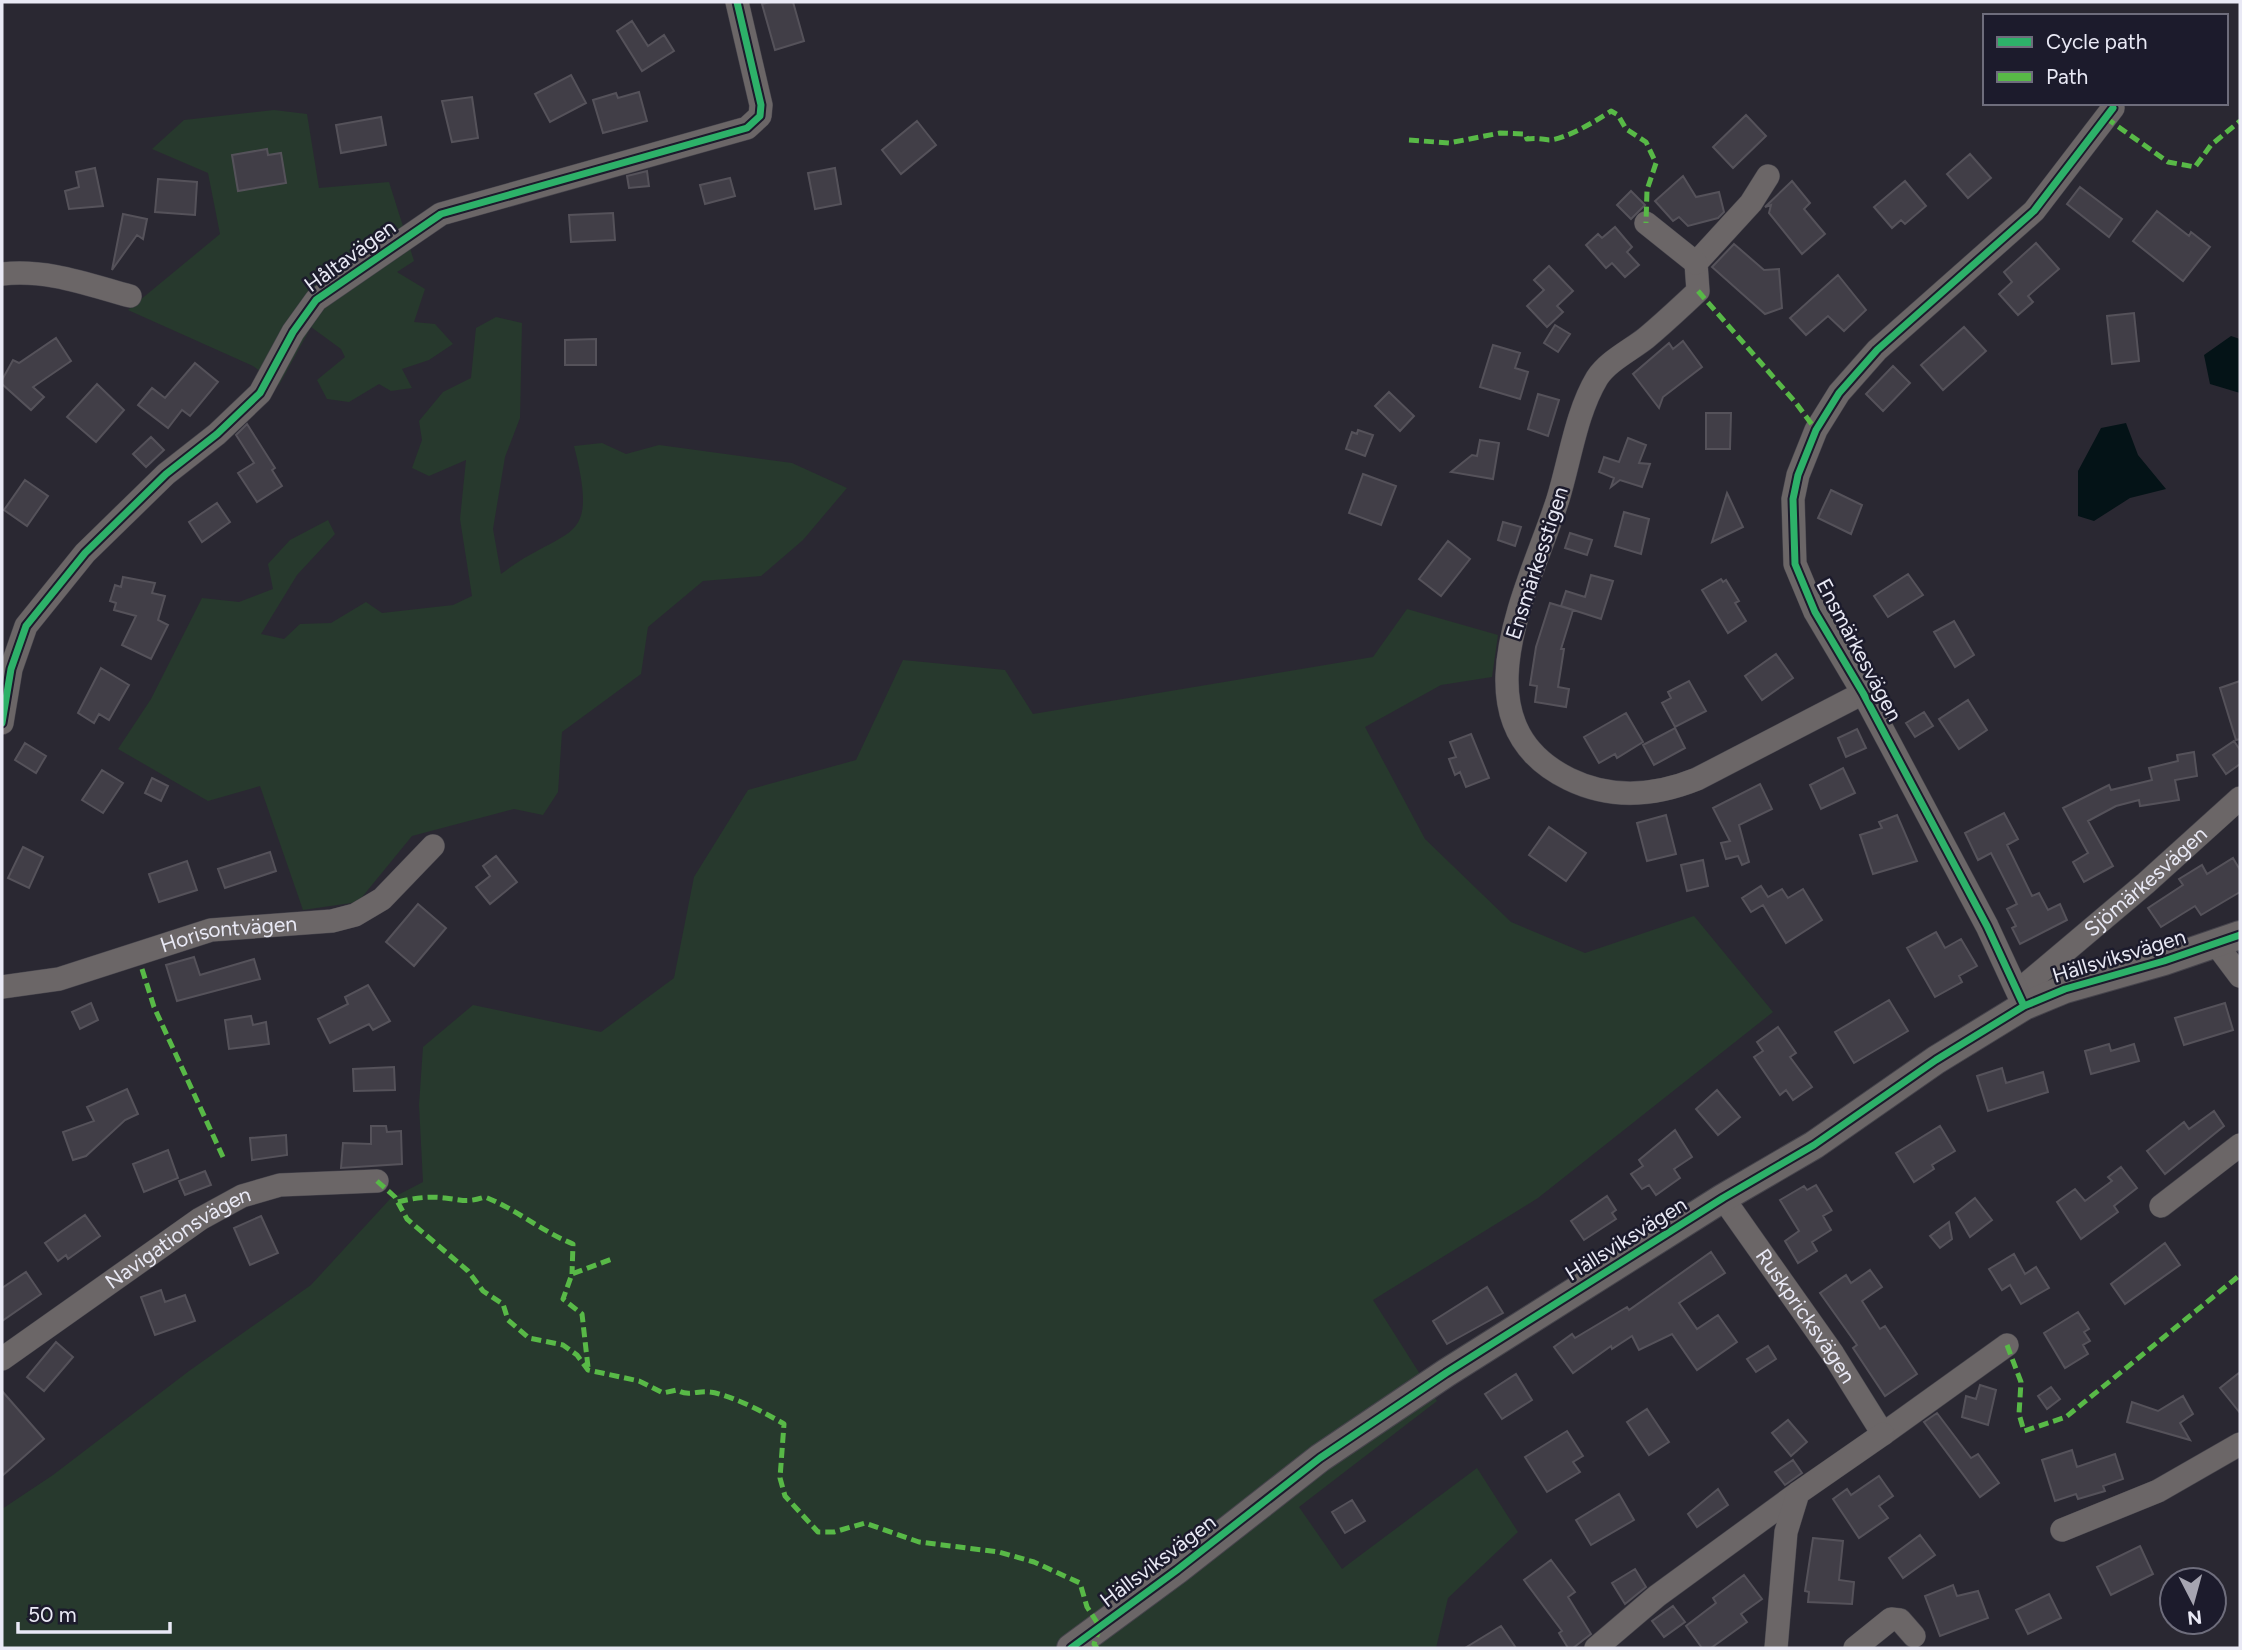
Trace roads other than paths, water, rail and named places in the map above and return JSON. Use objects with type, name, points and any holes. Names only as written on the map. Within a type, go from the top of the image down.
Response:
[{"type":"street","name":"Håltavägen","points":[[2,723],[11,669],[26,626],[85,553],[166,474],[217,434],[260,393],[293,332],[316,300],[441,214],[505,194],[676,150],[747,128],[755,123],[761,105],[737,2]]},
{"type":"street","name":"Ensmärkesvägen","points":[[2021,999],[1987,926],[1863,693],[1815,612],[1795,564],[1792,523],[1795,487],[1815,430],[1839,393],[1877,350],[2034,211],[2113,107]]},
{"type":"street","points":[[1646,223],[1696,263],[1751,203],[1768,176]]},
{"type":"street","name":"Ensmärkesstigen","points":[[1696,263],[1698,291],[1645,339],[1601,372],[1588,399],[1513,632],[1506,677],[1514,726],[1525,746],[1566,778],[1597,791],[1651,793],[1697,779],[1863,693]]},
{"type":"street","points":[[2,274],[23,271],[62,276],[130,296]]},
{"type":"street","name":"Sjömärkesvägen","points":[[2021,999],[2240,797]]},
{"type":"street","name":"Horisontvägen","points":[[2,987],[59,979],[211,930],[332,921],[355,915],[382,899],[433,846]]},
{"type":"street","points":[[2228,940],[2240,976]]},
{"type":"street","name":"Hällsviksvägen","points":[[1071,1648],[1177,1570],[1320,1458],[1446,1373],[1814,1145],[2021,999],[2065,989],[2228,940]]},
{"type":"street","points":[[2161,1206],[2240,1145]]},
{"type":"street","name":"Navigationsvägen","points":[[2,1359],[200,1219],[242,1196],[280,1185],[377,1181]]},
{"type":"street","name":"Ruskpricksvägen","points":[[1723,1199],[1788,1289],[1883,1434]]},
{"type":"street","points":[[1596,1648],[1657,1596],[2007,1345]]},
{"type":"street","points":[[2062,1530],[2158,1491],[2240,1444]]},
{"type":"street","points":[[1776,1648],[1786,1532],[1798,1493]]},
{"type":"street","points":[[1855,1648],[1891,1619],[1900,1620],[1913,1636]]}]
